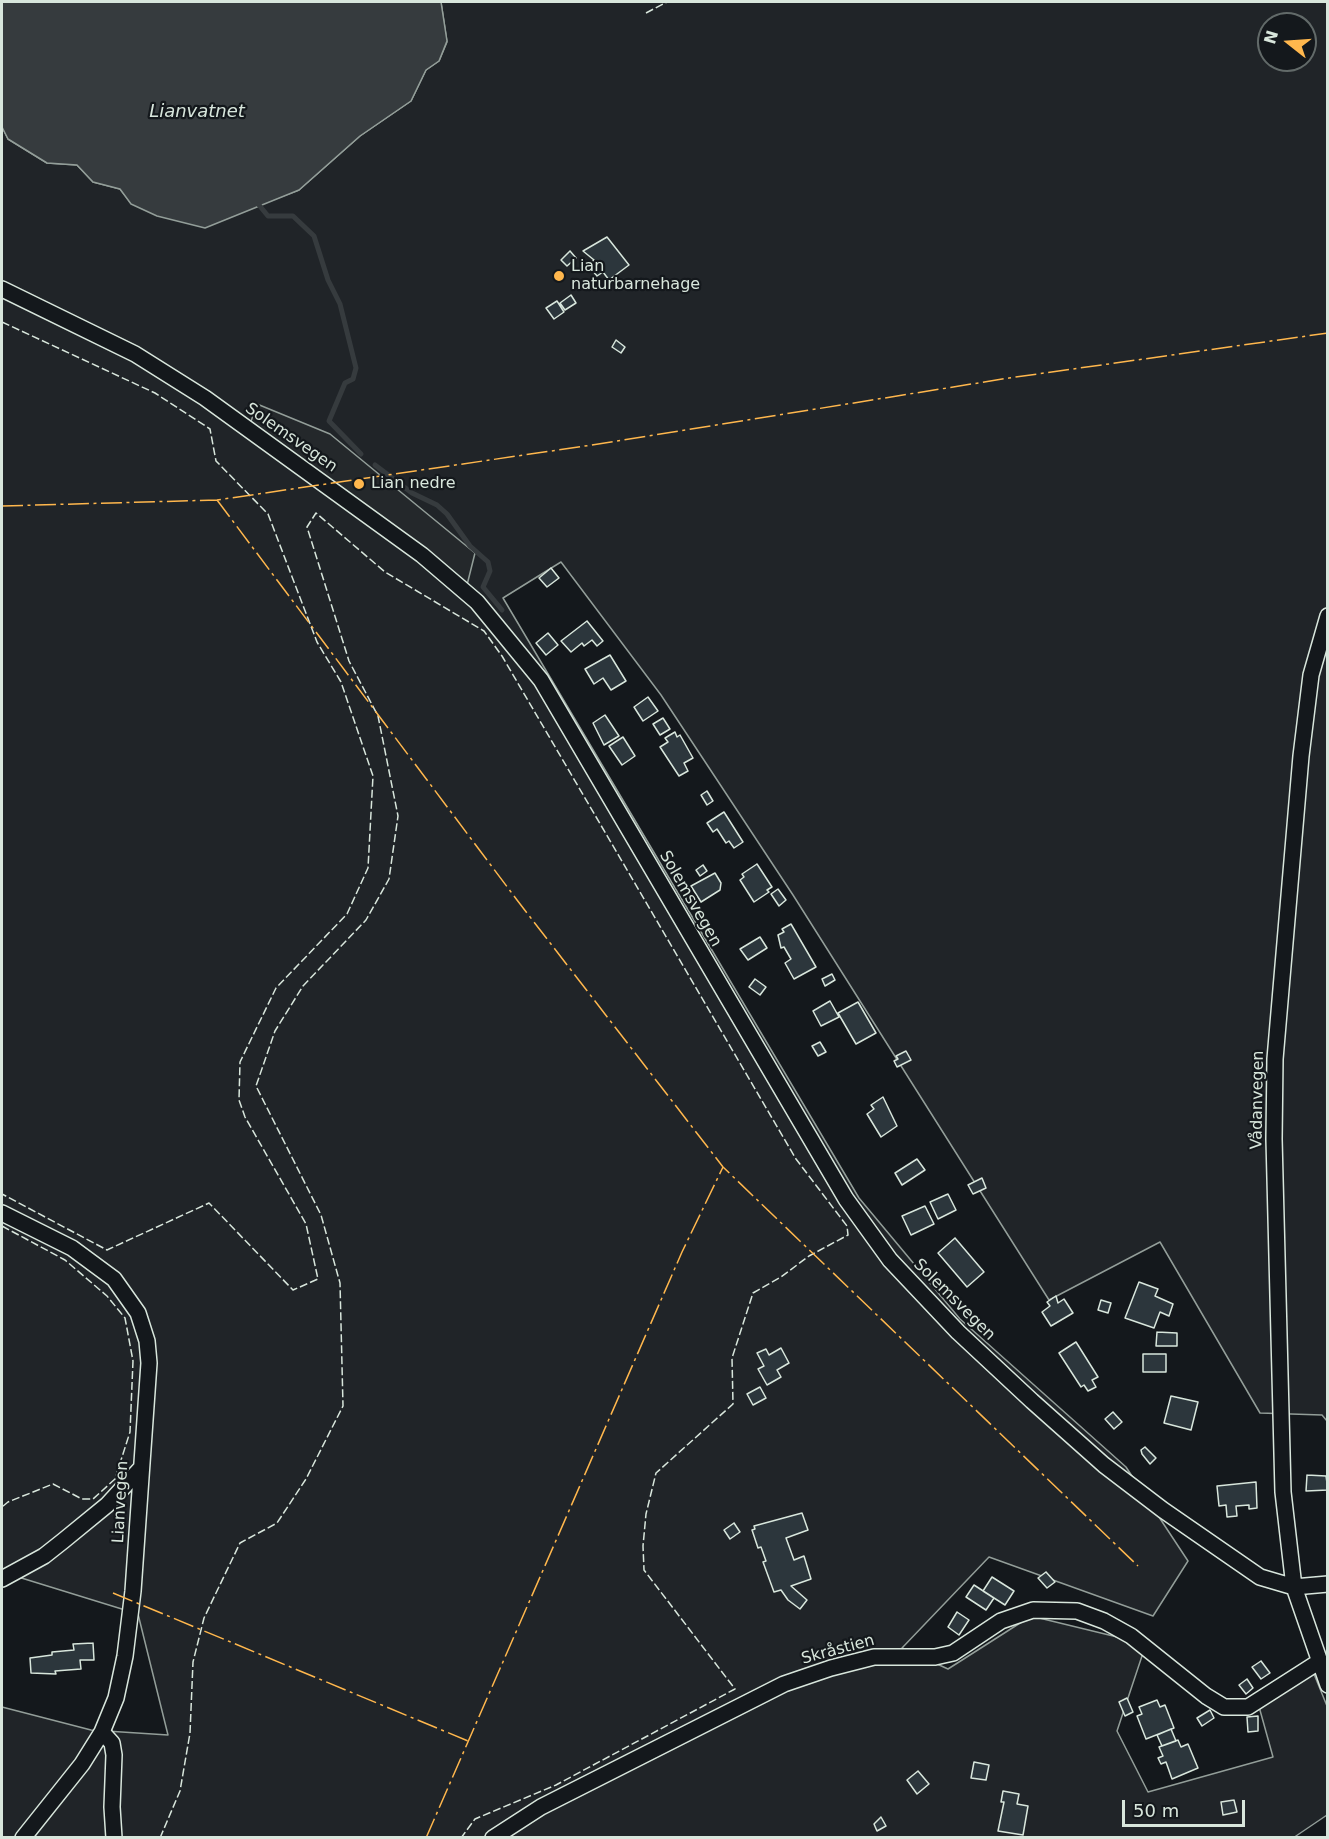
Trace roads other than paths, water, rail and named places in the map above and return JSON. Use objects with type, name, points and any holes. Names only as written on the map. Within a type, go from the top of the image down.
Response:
[{"type":"street","name":"Solemsvegen","points":[[2,290],[13,293],[135,354],[206,399],[422,555],[477,602],[541,680],[846,1199],[890,1260],[958,1332],[1104,1465],[1260,1577],[1294,1587]]},
{"type":"street","name":"Vådanvegen","points":[[1328,616],[1311,675],[1307,710],[1275,1059],[1274,1139],[1283,1492],[1294,1587],[1328,1685]]},
{"type":"street","name":"Lianvegen","points":[[2,1213],[41,1231],[99,1266],[127,1295],[138,1313],[145,1328],[149,1363],[138,1536],[128,1636],[116,1698],[102,1732],[82,1764],[23,1838]]},
{"type":"street","points":[[2,1579],[44,1556],[63,1541],[107,1505],[141,1468]]},
{"type":"street","points":[[1294,1587],[1328,1584]]},
{"type":"street","name":"Skråstien","points":[[493,1838],[541,1807],[784,1684],[831,1668],[874,1657],[935,1657],[953,1653],[1001,1621],[1033,1610],[1077,1611],[1104,1621],[1131,1636],[1206,1696],[1224,1707],[1248,1707],[1320,1661]]},
{"type":"street","points":[[102,1732],[111,1743],[114,1755],[114,1838]]},
{"type":"water","name":"Lianvatnet","points":[[2,2],[441,2],[447,41],[439,61],[426,70],[411,101],[360,136],[299,190],[205,228],[157,216],[131,204],[120,189],[93,182],[77,165],[47,163],[8,139],[2,127]]},
{"type":"waterway","points":[[259,205],[268,216],[293,216],[314,236],[328,280],[340,304],[356,368],[353,379],[345,383],[329,421],[361,454]]},
{"type":"waterway","points":[[375,465],[412,493],[437,505],[447,514],[470,546],[488,562],[490,571],[483,587],[502,610]]},
{"type":"place","name":"Lian naturbarnehage","points":[[559,276]]},
{"type":"place","name":"Lian nedre","points":[[359,484]]}]
